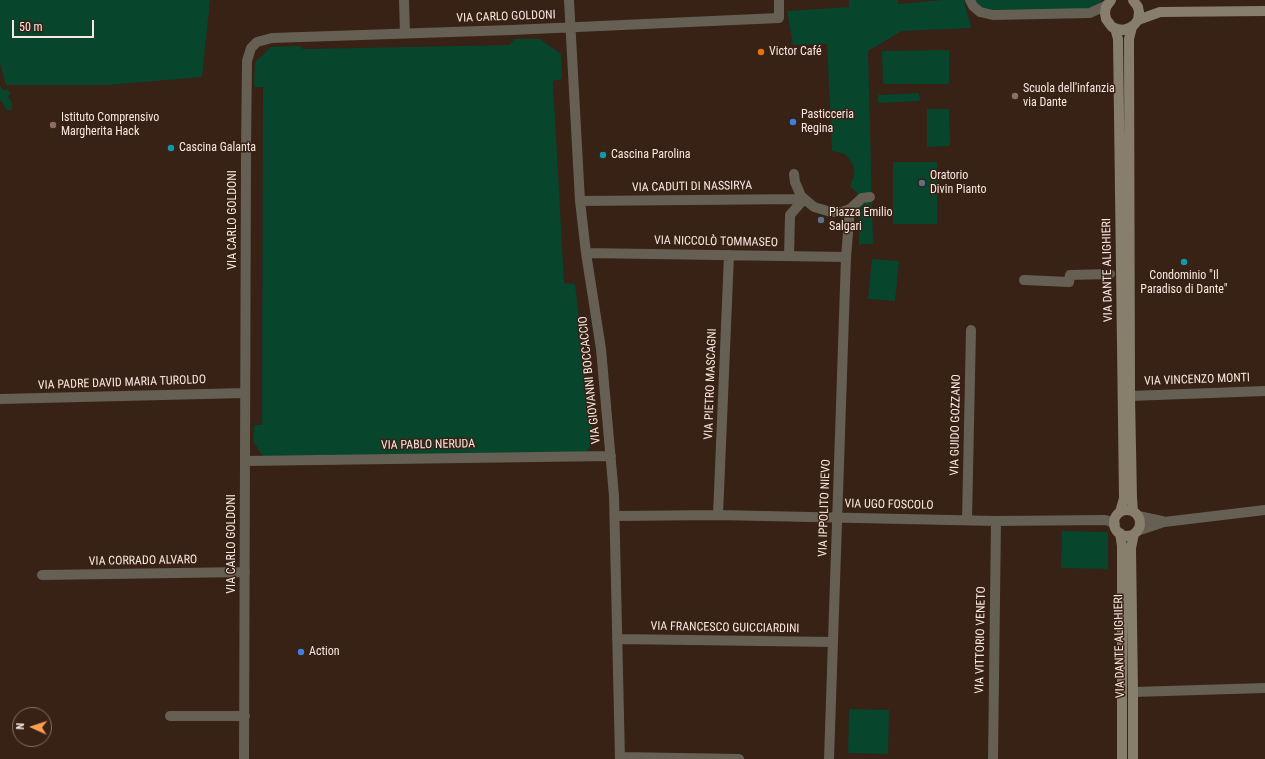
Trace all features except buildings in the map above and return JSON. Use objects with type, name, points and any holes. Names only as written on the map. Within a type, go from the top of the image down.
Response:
[{"type":"street","points":[[404,0],[405,33]]},
{"type":"street","name":"VIA GIOVANNI BOCCACCIO","points":[[569,0],[580,201],[586,253],[601,349],[611,456],[615,516],[620,758]]},
{"type":"street","name":"VIA CARLO GOLDONI","points":[[244,759],[246,149],[247,61],[251,48],[257,42],[272,38],[779,18],[779,0]]},
{"type":"street","points":[[970,0],[977,10],[986,14],[1090,13],[1109,3]]},
{"type":"street","points":[[1135,1],[1160,12]]},
{"type":"street","name":"VIA DANTE ALIGHIERI","points":[[1135,1],[1139,12],[1129,39],[1130,396],[1132,498],[1136,514]]},
{"type":"street","name":"VIA DANTE ALIGHIERI","points":[[1109,3],[1105,13],[1118,39],[1124,498],[1120,512]]},
{"type":"street","points":[[1090,13],[1123,30],[1160,12],[1265,11]]},
{"type":"street","points":[[794,174],[796,186],[804,199],[814,207],[826,212],[836,212],[850,209],[862,198],[870,196]]},
{"type":"street","points":[[790,256],[790,215],[804,199]]},
{"type":"street","name":"VIA CADUTI DI NASSIRYA","points":[[580,201],[804,199]]},
{"type":"street","points":[[846,257],[850,209]]},
{"type":"street","name":"VIA NICCOLÒ TOMMASEO","points":[[586,253],[846,257]]},
{"type":"street","name":"VIA PIETRO MASCAGNI","points":[[718,515],[729,255]]},
{"type":"street","name":"VIA IPPOLITO NIEVO","points":[[829,759],[846,257]]},
{"type":"street","points":[[1024,280],[1069,282],[1070,275],[1110,274]]},
{"type":"street","name":"VIA GUIDO GOZZANO","points":[[967,520],[971,330]]},
{"type":"street","name":"VIA VINCENZO MONTI","points":[[1130,396],[1265,391]]},
{"type":"street","name":"VIA PADRE DAVID MARIA TUROLDO","points":[[0,400],[245,393]]},
{"type":"street","name":"VIA PABLO NERUDA","points":[[245,461],[611,456]]},
{"type":"street","points":[[1164,522],[1136,514],[1129,510],[1120,512],[1117,516],[1115,524],[1120,534],[1129,536],[1164,522],[1265,510]]},
{"type":"street","points":[[1136,514],[1140,522],[1136,532]]},
{"type":"street","name":"VIA UGO FOSCOLO","points":[[615,516],[718,515],[996,521],[1105,520],[1115,524]]},
{"type":"street","name":"VIA VITTORIO VENETO","points":[[993,759],[996,521]]},
{"type":"street","name":"VIA DANTE ALIGHIERI","points":[[1133,759],[1131,548],[1136,532]]},
{"type":"street","name":"VIA DANTE ALIGHIERI","points":[[1120,534],[1122,554],[1122,759]]},
{"type":"street","name":"VIA CORRADO ALVARO","points":[[42,575],[245,572]]},
{"type":"street","name":"VIA FRANCESCO GUICCIARDINI","points":[[617,639],[833,642]]},
{"type":"street","points":[[1133,692],[1265,688]]},
{"type":"street","points":[[170,716],[245,716]]},
{"type":"street","points":[[620,758],[739,759]]},
{"type":"green space","points":[[0,0],[210,0],[202,77],[109,85],[6,85],[0,64]]},
{"type":"green space","points":[[849,0],[898,0],[898,4],[943,0],[964,0],[971,28],[902,31],[868,51],[873,244],[862,244],[859,246],[858,194],[850,186],[854,176],[853,165],[846,155],[832,151],[827,44],[793,45],[787,11],[849,7]]},
{"type":"green space","points":[[974,0],[1103,0],[1086,9],[993,10],[981,8]]},
{"type":"green space","points":[[515,39],[540,39],[561,54],[562,79],[553,81],[564,283],[575,284],[594,442],[586,452],[263,456],[253,442],[254,425],[262,425],[263,87],[254,87],[255,62],[271,47],[300,46],[303,49],[509,45]]},
{"type":"green space","points":[[949,50],[949,84],[883,84],[882,51]]},
{"type":"green space","points":[[0,85],[3,90],[7,89],[11,94],[8,96],[12,102],[12,110],[7,110],[0,100]]},
{"type":"green space","points":[[919,93],[920,101],[878,103],[878,95]]},
{"type":"green space","points":[[927,109],[949,109],[950,146],[927,147]]},
{"type":"green space","points":[[893,162],[937,162],[937,224],[893,224]]},
{"type":"green space","points":[[872,259],[899,261],[895,301],[868,299]]},
{"type":"green space","points":[[1062,531],[1108,532],[1108,569],[1061,568]]},
{"type":"green space","points":[[849,709],[889,710],[888,754],[848,753]]},
{"type":"place","name":"Victor Café","points":[[761,52]]},
{"type":"place","name":"Scuola dell'infanzia via Dante","points":[[1015,96]]},
{"type":"place","name":"Pasticceria Regina","points":[[793,122]]},
{"type":"place","name":"Istituto Comprensivo Margherita Hack","points":[[53,125]]},
{"type":"place","name":"Cascina Galanta","points":[[171,148]]},
{"type":"place","name":"Cascina Parolina","points":[[603,155]]},
{"type":"place","name":"Oratorio Divin Pianto","points":[[922,183]]},
{"type":"place","name":"Piazza Emilio Salgari","points":[[821,220]]},
{"type":"place","name":"Condominio \"Il Paradiso di Dante\"","points":[[1184,262]]},
{"type":"place","name":"Action","points":[[301,652]]}]
